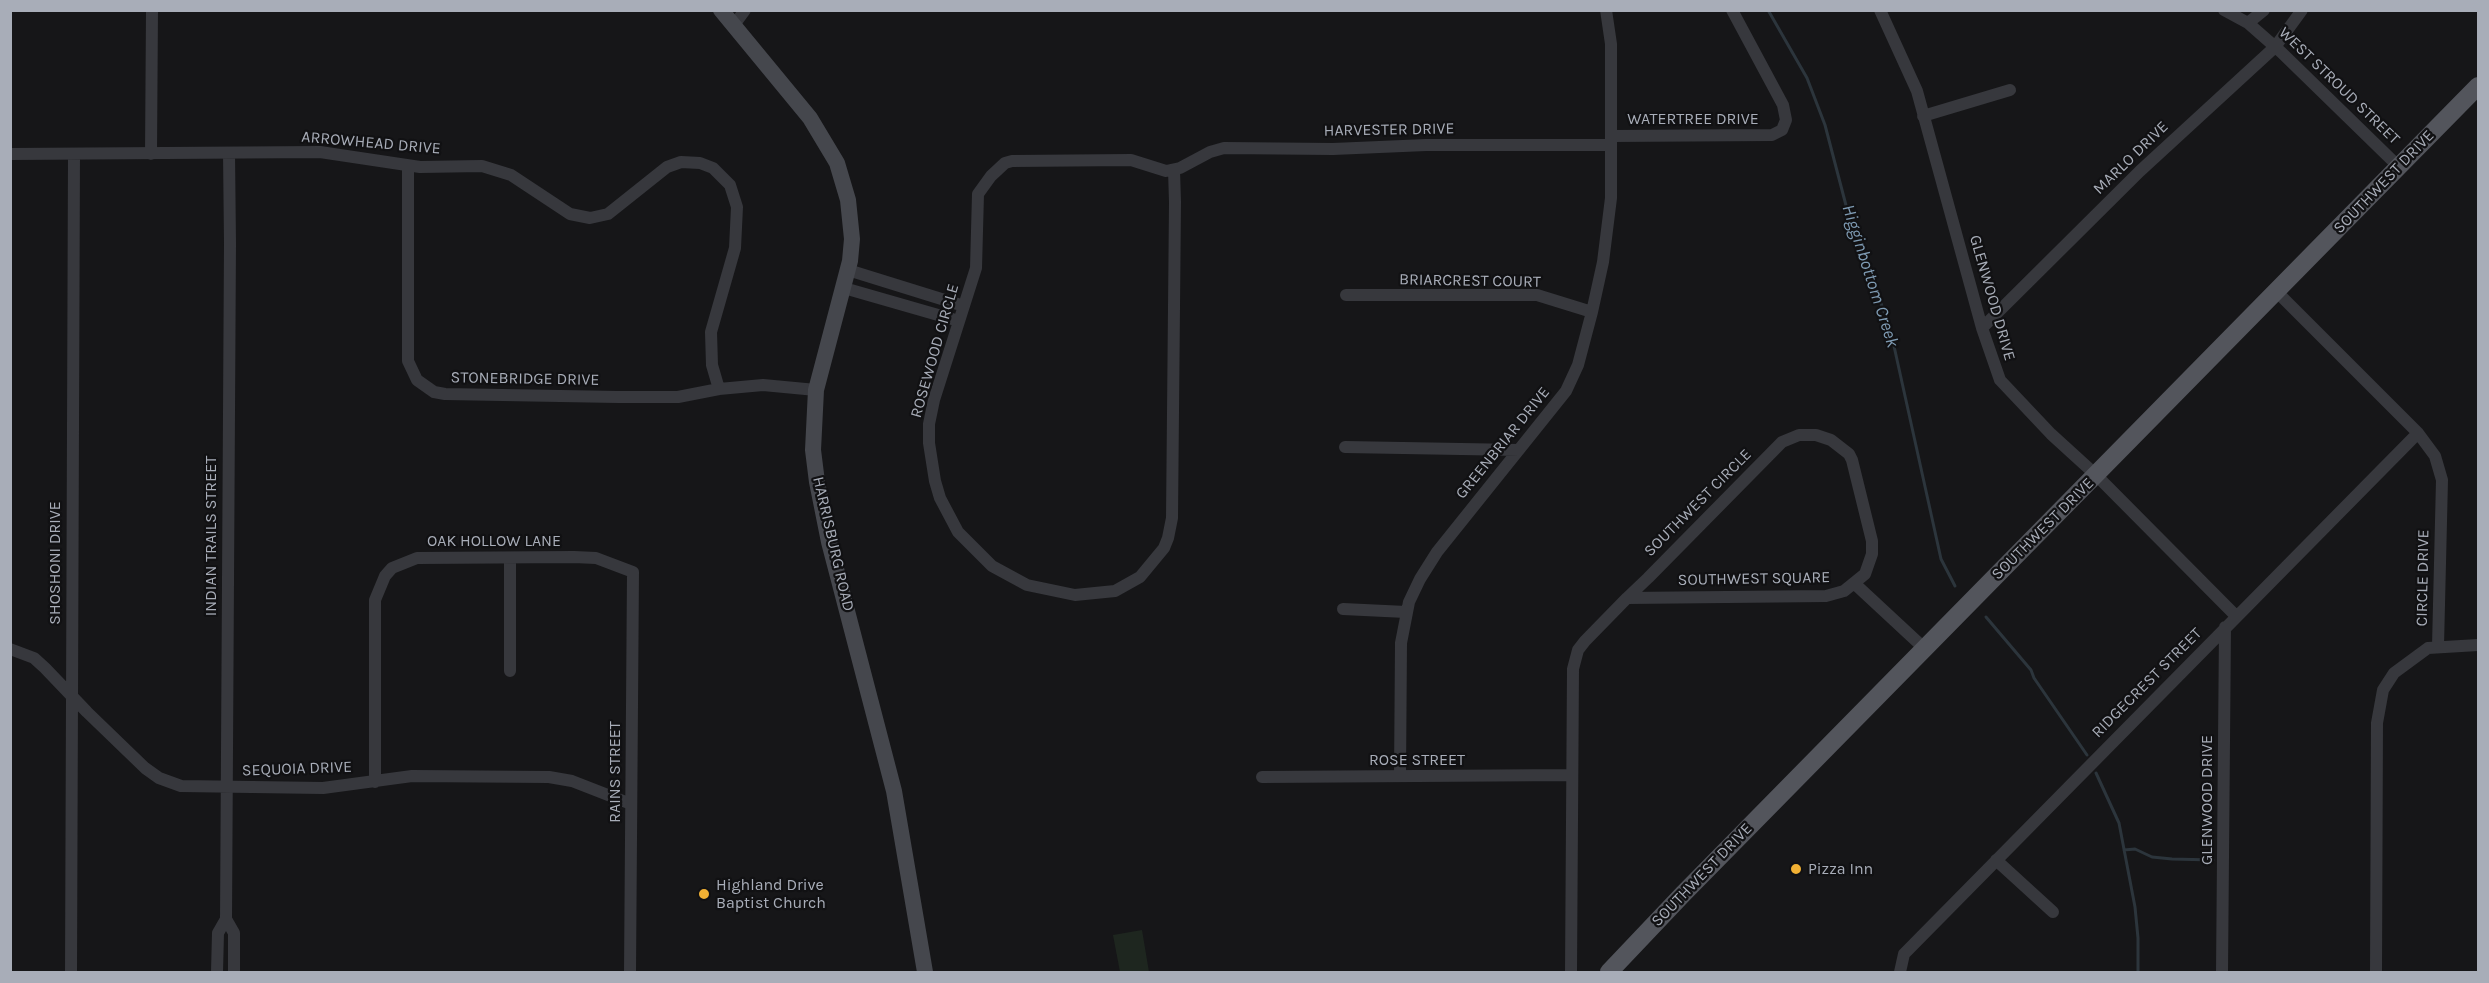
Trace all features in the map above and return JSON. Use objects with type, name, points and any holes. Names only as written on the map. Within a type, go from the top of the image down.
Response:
[{"type":"main road","name":"HARRISBURG ROAD","points":[[721,10],[810,118],[837,163],[844,183],[852,238],[844,288],[816,390],[813,450],[822,513],[885,750],[903,836],[925,972]]},
{"type":"main road","name":"SOUTHWEST DRIVE","points":[[1609,972],[1683,894],[2475,91]]},
{"type":"street","points":[[151,154],[152,10]]},
{"type":"street","points":[[734,25],[745,10]]},
{"type":"street","name":"GREENBRIAR DRIVE","points":[[1400,776],[1401,643],[1406,612],[1420,579],[1429,562],[1566,391],[1578,365],[1592,312],[1609,219],[1611,44],[1606,10]]},
{"type":"street","name":"WATERTREE DRIVE","points":[[1611,141],[1772,135],[1782,130],[1786,120],[1783,105],[1732,10]]},
{"type":"street","name":"GLENWOOD DRIVE","points":[[1880,10],[1917,91],[1982,328],[1997,374],[2006,387],[2051,434],[2096,475],[2236,616]]},
{"type":"street","name":"WEST STROUD STREET","points":[[2224,10],[2248,23],[2275,46],[2399,167]]},
{"type":"street","points":[[2248,23],[2264,10]]},
{"type":"street","name":"MARLO DRIVE","points":[[1982,328],[2140,171],[2275,46],[2302,10]]},
{"type":"street","points":[[1923,116],[2010,90]]},
{"type":"street","name":"HARVESTER DRIVE","points":[[1174,170],[1210,152],[1224,148],[1333,149],[1611,141]]},
{"type":"street","name":"ARROWHEAD DRIVE","points":[[10,154],[320,152],[408,166],[482,166],[512,175],[570,214],[590,219],[608,214],[671,165],[694,162],[713,168],[730,185],[737,207],[735,248],[711,332],[712,365],[719,389]]},
{"type":"street","name":"INDIAN TRAILS STREET","points":[[217,968],[218,933],[226,919],[229,153]]},
{"type":"street","name":"SHOSHONI DRIVE","points":[[71,972],[74,154]]},
{"type":"street","name":"ROSEWOOD CIRCLE","points":[[1131,160],[1157,169],[1174,170],[1172,518],[1164,548],[1140,577],[1130,584],[1115,591],[1075,595],[1027,585],[992,566],[958,532],[940,498],[928,433],[934,400],[964,306],[976,268],[978,194],[991,176],[1005,163],[1012,161],[1131,160]]},
{"type":"street","name":"STONEBRIDGE DRIVE","points":[[408,166],[408,361],[417,380],[434,392],[618,398],[678,397],[719,389],[763,385],[816,390]]},
{"type":"street","points":[[848,270],[964,306]]},
{"type":"street","points":[[844,288],[959,321]]},
{"type":"street","name":"CIRCLE DRIVE","points":[[2277,292],[2418,433],[2435,456],[2442,480],[2438,646],[2428,648],[2394,673],[2384,690],[2378,723],[2376,972]]},
{"type":"street","name":"BRIARCREST COURT","points":[[1346,295],[1537,296],[1592,312]]},
{"type":"street","name":"RIDGECREST STREET","points":[[1900,972],[1902,958],[1996,860],[2418,433]]},
{"type":"street","name":"SOUTHWEST CIRCLE","points":[[1571,972],[1575,658],[1585,641],[1782,442],[1799,435],[1816,435],[1831,440],[1844,448],[1852,460],[1872,541],[1869,566],[1855,584]]},
{"type":"street","points":[[1345,447],[1519,450]]},
{"type":"street","name":"OAK HOLLOW LANE","points":[[375,782],[375,600],[385,576],[399,564],[417,558],[596,558],[633,572]]},
{"type":"street","points":[[510,558],[510,670]]},
{"type":"street","name":"RAINS STREET","points":[[630,972],[633,572]]},
{"type":"street","name":"SOUTHWEST SQUARE","points":[[1627,598],[1826,596],[1844,591],[1855,584],[1925,649]]},
{"type":"street","points":[[1343,609],[1406,612]]},
{"type":"street","name":"GLENWOOD DRIVE","points":[[2222,972],[2225,627]]},
{"type":"street","points":[[2438,646],[2478,645]]},
{"type":"street","name":"SEQUOIA DRIVE","points":[[10,649],[33,658],[145,768],[159,778],[181,786],[323,788],[423,776],[549,777],[572,781],[631,804]]},
{"type":"street","name":"ROSE STREET","points":[[1262,777],[1572,775]]},
{"type":"street","points":[[1996,860],[2053,912]]},
{"type":"street","name":"INDIAN TRAILS STREET","points":[[226,919],[234,933],[234,968]]},
{"type":"street","points":[[217,968],[234,968]]},
{"type":"shaded area","points":[[1142,930],[1149,972],[1120,972],[1113,935]]},
{"type":"waterway","name":"Higginbottom Creek","points":[[1768,10],[1807,78],[1825,125],[1848,213],[1890,328],[1941,559],[1955,586]]},
{"type":"waterway","name":"Higginbottom Creek","points":[[1986,617],[2031,670],[2034,678],[2087,755]]},
{"type":"waterway","name":"Higginbottom Creek","points":[[2096,773],[2119,823],[2135,907],[2138,972]]},
{"type":"waterway","points":[[2124,850],[2135,849],[2152,857],[2213,860]]},
{"type":"place","name":"Pizza Inn","points":[[1796,869]]},
{"type":"place","name":"Highland Drive Baptist Church","points":[[704,894]]}]
